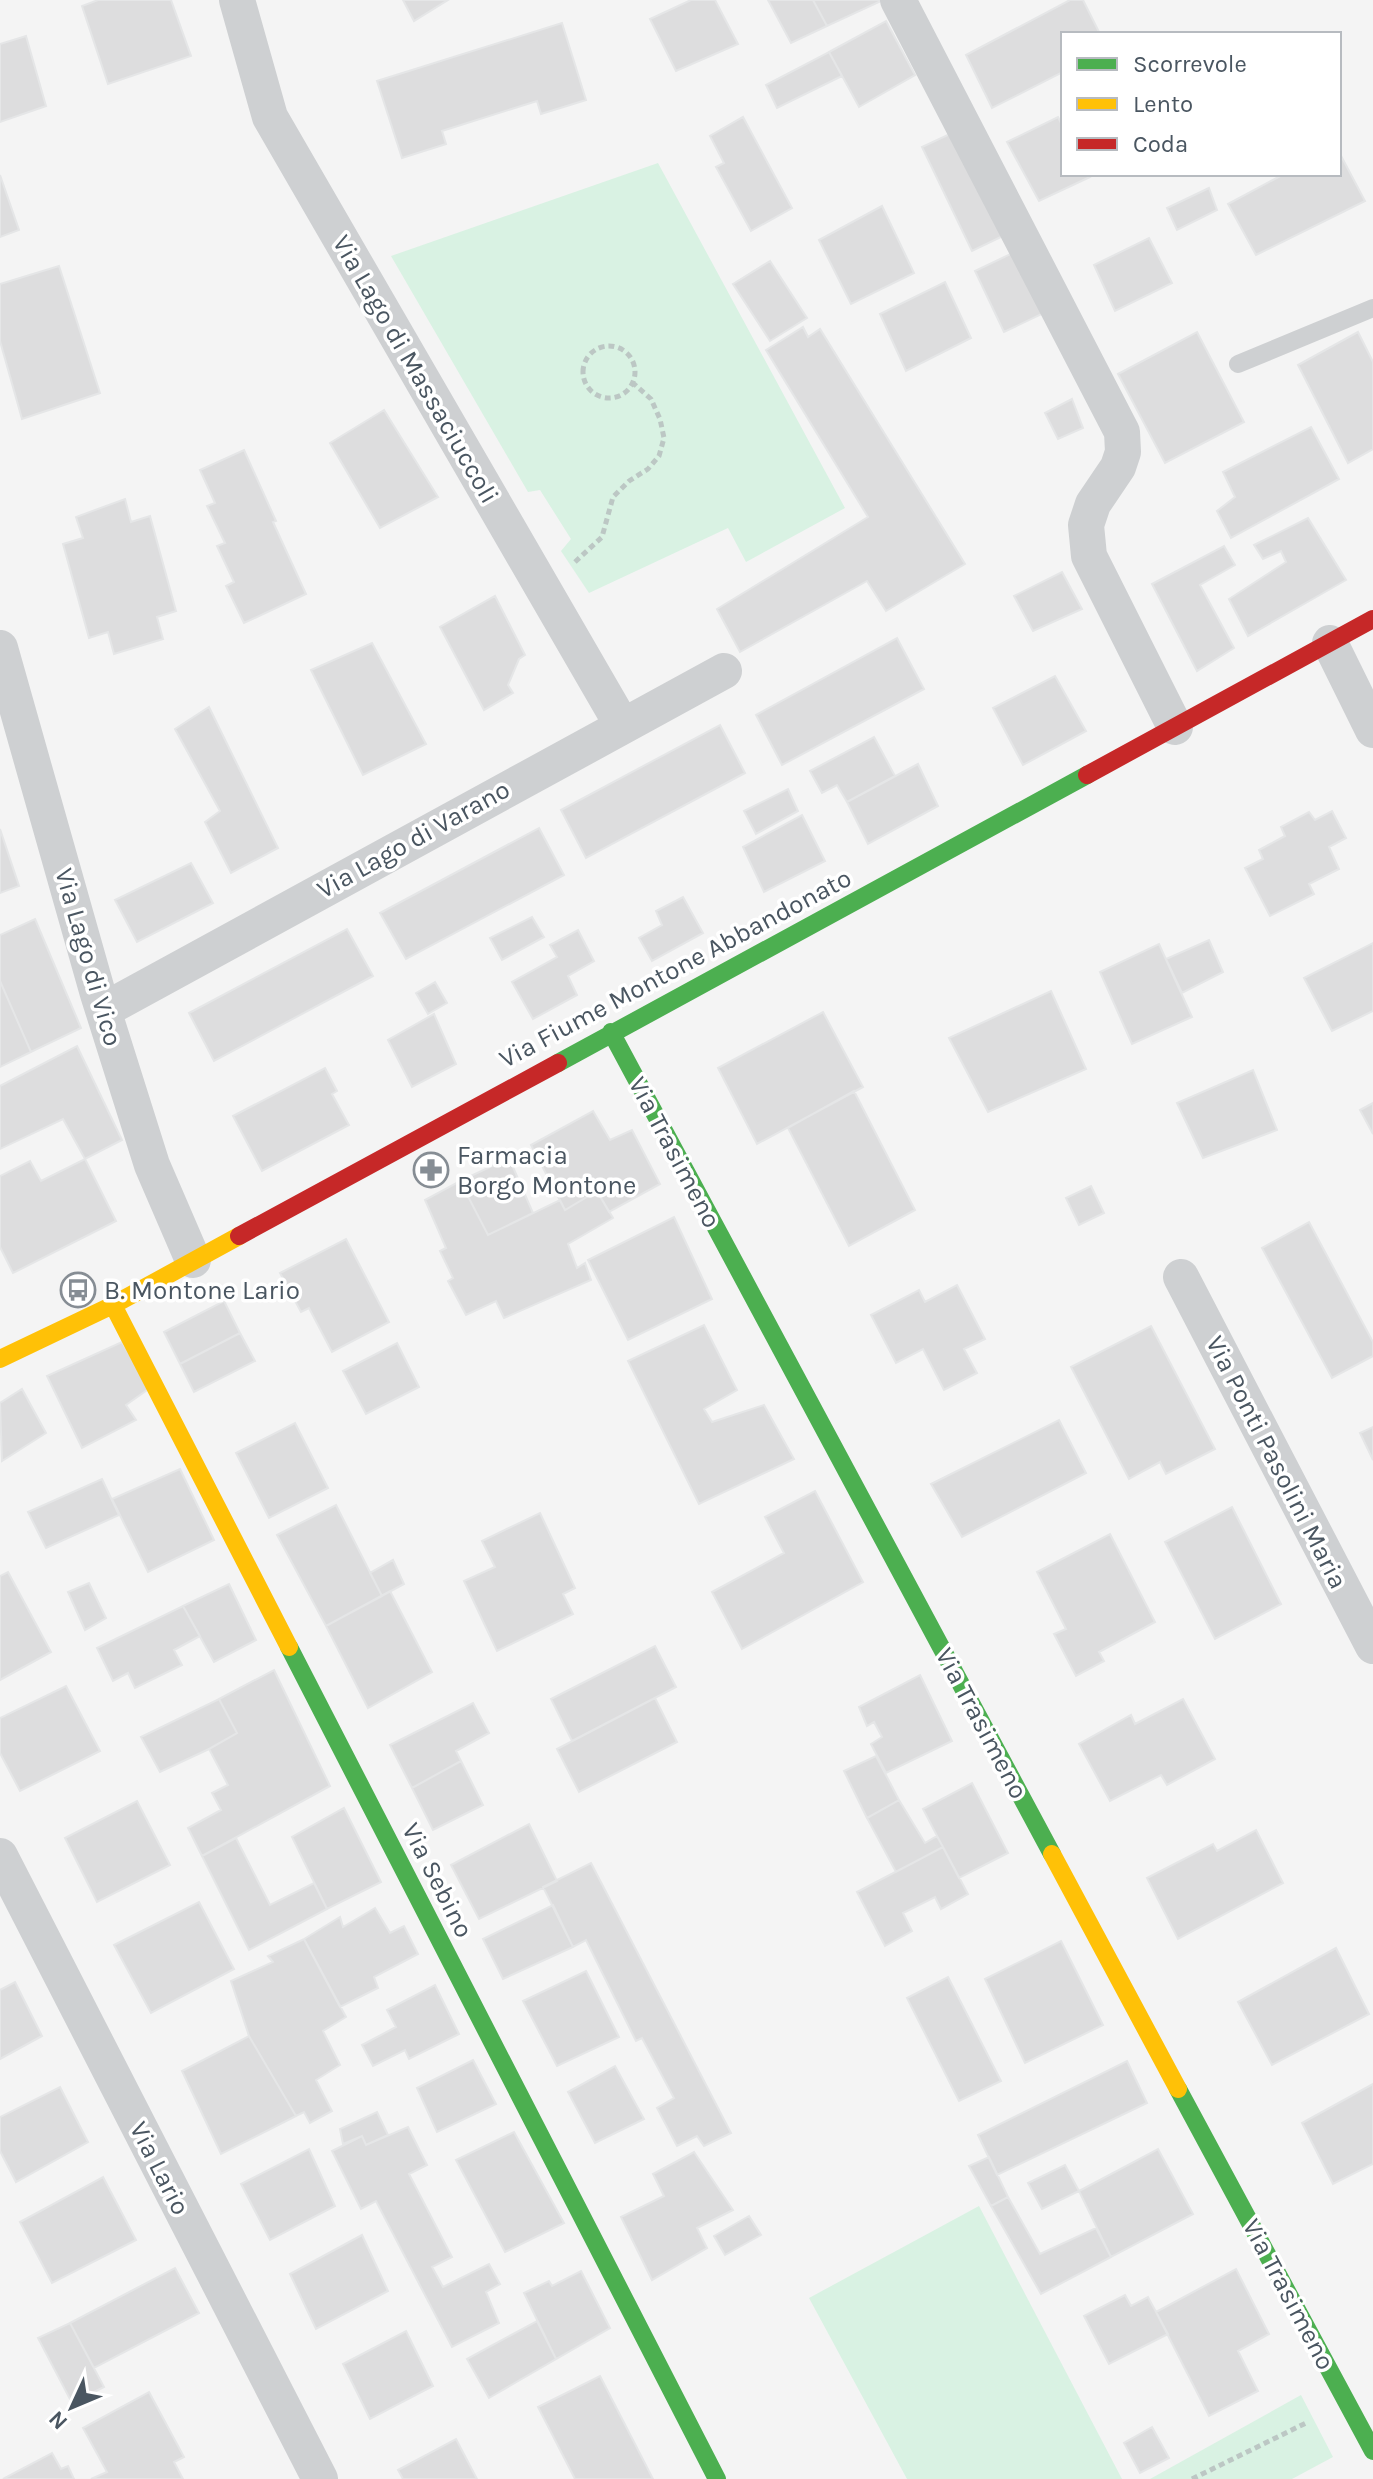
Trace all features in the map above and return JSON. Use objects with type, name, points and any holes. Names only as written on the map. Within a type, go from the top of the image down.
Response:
[{"type":"street","name":"Via Lago di Massaciuccoli","points":[[237,0],[270,117],[622,725]]},
{"type":"street","points":[[898,0],[1122,432],[1123,452],[1118,467],[1093,504],[1086,525],[1089,556],[1175,727]]},
{"type":"street","name":"Via Fiume Montone Abbandonato","points":[[0,1359],[113,1305],[1373,619]]},
{"type":"street","points":[[1330,643],[1373,730]]},
{"type":"street","name":"Via Lago di Vico","points":[[0,648],[152,1165],[193,1260]]},
{"type":"street","name":"Via Lago di Varano","points":[[104,1010],[724,671]]},
{"type":"street","name":"Via Trasimeno","points":[[611,1032],[1348,2411],[1373,2451]]},
{"type":"street","name":"Via Ponti Pasolini Maria","points":[[1181,1277],[1373,1646]]},
{"type":"street","name":"Via Sebino","points":[[113,1305],[717,2479]]},
{"type":"street","name":"Via Lario","points":[[0,1856],[320,2479]]},
{"type":"lane","points":[[1238,364],[1373,308]]},
{"type":"path","points":[[602,347],[619,348],[626,352],[635,366],[633,383],[621,395],[604,397],[596,394],[585,381],[588,357],[602,347]]},
{"type":"path","points":[[569,566],[582,559],[602,537],[613,497],[659,456],[664,438],[660,419],[651,399],[633,383]]},
{"type":"path","points":[[1192,2479],[1348,2411]]},
{"type":"green space","points":[[658,163],[845,508],[746,562],[728,528],[589,593],[561,551],[571,539],[540,490],[528,492],[391,256]]},
{"type":"green space","points":[[979,2206],[1122,2479],[907,2479],[809,2298]]},
{"type":"green space","points":[[1301,2395],[1333,2457],[1292,2479],[1150,2479]]},
{"type":"building","points":[[98,0],[171,0],[191,56],[108,84],[82,6]]},
{"type":"building","points":[[403,0],[448,0],[414,21]]},
{"type":"building","points":[[691,0],[715,0],[738,44],[676,71],[650,19]]},
{"type":"building","points":[[768,0],[813,0],[827,26],[791,43]]},
{"type":"building","points":[[813,0],[883,0],[827,26]]},
{"type":"building","points":[[1070,0],[1083,0],[1099,32],[1061,32],[1061,73],[992,108],[966,55]]},
{"type":"building","points":[[886,21],[915,75],[859,107],[829,52]]},
{"type":"building","points":[[562,23],[586,100],[541,114],[537,101],[442,131],[446,144],[402,158],[377,81]]},
{"type":"building","points":[[26,36],[46,106],[0,122],[0,44]]},
{"type":"building","points":[[829,52],[842,76],[777,108],[766,85]]},
{"type":"building","points":[[743,117],[792,208],[751,231],[716,167],[724,163],[710,136]]},
{"type":"building","points":[[1058,117],[1061,123],[1061,176],[1090,177],[1039,201],[1007,142]]},
{"type":"building","points":[[954,132],[1003,236],[972,251],[922,147]]},
{"type":"building","points":[[1341,156],[1365,201],[1256,255],[1228,204],[1280,176],[1341,176]]},
{"type":"building","points":[[0,175],[19,230],[0,237]]},
{"type":"building","points":[[1209,188],[1217,210],[1177,230],[1167,208]]},
{"type":"building","points":[[882,206],[914,273],[851,304],[819,240]]},
{"type":"building","points":[[1149,238],[1172,283],[1115,311],[1094,265]]},
{"type":"building","points":[[1021,249],[1050,310],[1004,332],[975,271]]},
{"type":"building","points":[[770,261],[807,318],[770,341],[733,284]]},
{"type":"building","points":[[59,266],[100,393],[22,419],[0,341],[0,284]]},
{"type":"building","points":[[945,282],[971,338],[906,371],[880,314]]},
{"type":"building","points":[[803,327],[808,337],[820,329],[965,564],[886,611],[867,581],[740,652],[717,609],[868,517],[766,350]]},
{"type":"building","points":[[1197,332],[1244,422],[1165,463],[1118,374]]},
{"type":"building","points":[[1358,332],[1373,362],[1373,449],[1348,463],[1298,365]]},
{"type":"building","points":[[1072,399],[1083,428],[1058,439],[1045,413]]},
{"type":"building","points":[[384,410],[438,497],[380,528],[330,443]]},
{"type":"building","points":[[1311,427],[1339,479],[1231,538],[1217,511],[1235,497],[1223,472]]},
{"type":"building","points":[[244,450],[306,594],[244,623],[226,586],[234,582],[217,546],[225,543],[207,506],[215,503],[200,470]]},
{"type":"building","points":[[125,499],[131,522],[150,516],[176,611],[157,617],[163,639],[114,654],[108,632],[89,638],[63,544],[83,538],[76,517]]},
{"type":"building","points":[[1308,518],[1346,580],[1248,636],[1229,599],[1286,562],[1281,551],[1263,559],[1254,545]]},
{"type":"building","points":[[1224,546],[1235,565],[1200,585],[1234,648],[1197,671],[1152,584]]},
{"type":"building","points":[[1062,572],[1082,609],[1033,631],[1014,596]]},
{"type":"building","points":[[495,596],[525,655],[519,659],[508,685],[513,693],[484,710],[440,627]]},
{"type":"building","points":[[897,638],[924,689],[782,765],[756,715]]},
{"type":"building","points":[[372,643],[426,744],[363,775],[311,670]]},
{"type":"building","points":[[1055,676],[1086,731],[1023,765],[993,708]]},
{"type":"building","points":[[209,707],[278,848],[231,873],[205,822],[220,811],[175,729]]},
{"type":"building","points":[[720,725],[745,773],[586,858],[561,810]]},
{"type":"building","points":[[874,737],[895,776],[847,802],[837,785],[822,793],[810,771]]},
{"type":"building","points":[[918,764],[938,806],[868,844],[847,802]]},
{"type":"building","points":[[788,789],[798,811],[756,834],[744,811]]},
{"type":"building","points":[[1332,811],[1346,838],[1329,847],[1339,869],[1309,884],[1314,894],[1270,916],[1245,868],[1263,859],[1259,850],[1285,836],[1281,827],[1309,812],[1315,820]]},
{"type":"building","points":[[802,815],[825,861],[764,892],[743,847]]},
{"type":"building","points":[[539,828],[564,875],[406,959],[380,913]]},
{"type":"building","points":[[0,829],[19,886],[0,893]]},
{"type":"building","points":[[191,863],[213,903],[137,942],[115,900]]},
{"type":"building","points":[[683,897],[703,933],[652,961],[639,938],[662,925],[656,911]]},
{"type":"building","points":[[532,917],[544,937],[502,960],[490,938]]},
{"type":"building","points":[[35,919],[81,1028],[31,1052],[0,981],[0,935]]},
{"type":"building","points":[[347,929],[373,976],[214,1061],[189,1013]]},
{"type":"building","points":[[578,930],[594,961],[568,976],[577,995],[533,1019],[512,982],[557,957],[550,945]]},
{"type":"building","points":[[1209,940],[1223,972],[1182,993],[1166,959]]},
{"type":"building","points":[[1373,943],[1373,1011],[1332,1031],[1304,978]]},
{"type":"building","points":[[1159,944],[1192,1017],[1132,1044],[1100,972]]},
{"type":"building","points":[[0,981],[31,1052],[0,1067]]},
{"type":"building","points":[[435,982],[447,1003],[428,1014],[416,993]]},
{"type":"building","points":[[1051,991],[1086,1069],[988,1112],[949,1038]]},
{"type":"building","points":[[823,1012],[863,1087],[757,1144],[718,1068]]},
{"type":"building","points":[[434,1014],[456,1064],[412,1087],[388,1040]]},
{"type":"building","points":[[77,1046],[122,1140],[85,1159],[63,1119],[0,1149],[0,1086]]},
{"type":"building","points":[[325,1068],[337,1091],[332,1094],[349,1125],[262,1171],[233,1116]]},
{"type":"building","points":[[1253,1070],[1277,1130],[1203,1158],[1177,1103]]},
{"type":"building","points":[[854,1091],[915,1210],[849,1246],[788,1128]]},
{"type":"building","points":[[1373,1103],[1373,1134],[1360,1110]]},
{"type":"building","points":[[593,1111],[610,1140],[632,1130],[660,1184],[609,1212],[597,1191],[565,1210],[531,1145]]},
{"type":"building","points":[[509,1158],[533,1213],[488,1235],[460,1181]]},
{"type":"building","points":[[85,1159],[116,1221],[13,1273],[0,1247],[0,1176],[30,1161],[41,1181]]},
{"type":"building","points":[[460,1181],[488,1235],[560,1200],[565,1210],[597,1191],[613,1218],[568,1244],[577,1268],[585,1263],[591,1280],[504,1318],[496,1301],[466,1315],[448,1281],[453,1278],[440,1251],[446,1248],[425,1200]]},
{"type":"building","points":[[1091,1186],[1104,1213],[1079,1225],[1066,1198]]},
{"type":"building","points":[[674,1217],[712,1299],[628,1340],[588,1260]]},
{"type":"building","points":[[1309,1222],[1373,1342],[1373,1356],[1332,1378],[1262,1248]]},
{"type":"building","points":[[346,1239],[389,1322],[332,1352],[309,1308],[301,1312],[280,1273]]},
{"type":"building","points":[[957,1285],[985,1339],[964,1349],[977,1373],[944,1390],[923,1349],[896,1363],[871,1315],[919,1290],[925,1302]]},
{"type":"building","points":[[224,1301],[240,1333],[180,1364],[164,1332]]},
{"type":"building","points":[[704,1325],[737,1390],[704,1409],[712,1422],[764,1405],[794,1459],[699,1504],[628,1361]]},
{"type":"building","points":[[1151,1326],[1215,1449],[1166,1474],[1160,1462],[1129,1479],[1071,1367]]},
{"type":"building","points":[[240,1333],[255,1361],[194,1392],[180,1364]]},
{"type":"building","points":[[122,1342],[150,1388],[126,1405],[136,1420],[82,1448],[47,1376]]},
{"type":"building","points":[[397,1343],[419,1387],[366,1414],[343,1371]]},
{"type":"building","points":[[22,1389],[46,1433],[2,1461],[0,1403]]},
{"type":"building","points":[[1059,1420],[1086,1473],[962,1537],[931,1484]]},
{"type":"building","points":[[295,1423],[328,1488],[269,1518],[236,1453]]},
{"type":"building","points":[[1373,1427],[1373,1460],[1360,1433]]},
{"type":"building","points":[[180,1469],[214,1540],[148,1572],[112,1499]]},
{"type":"building","points":[[102,1479],[119,1515],[46,1548],[28,1512]]},
{"type":"building","points":[[815,1491],[863,1582],[742,1649],[712,1592],[784,1553],[765,1517]]},
{"type":"building","points":[[336,1505],[382,1596],[326,1626],[277,1535]]},
{"type":"building","points":[[1232,1507],[1281,1604],[1215,1639],[1165,1542]]},
{"type":"building","points":[[540,1513],[575,1588],[563,1594],[573,1614],[497,1651],[464,1581],[495,1567],[482,1541]]},
{"type":"building","points":[[1110,1534],[1155,1622],[1099,1652],[1104,1661],[1076,1676],[1054,1634],[1066,1629],[1037,1572]]},
{"type":"building","points":[[393,1560],[404,1584],[382,1596],[370,1573]]},
{"type":"building","points":[[8,1572],[51,1652],[0,1680],[0,1576]]},
{"type":"building","points":[[89,1583],[106,1618],[85,1630],[68,1592]]},
{"type":"building","points":[[229,1584],[256,1640],[214,1662],[183,1606]]},
{"type":"building","points":[[390,1591],[432,1672],[368,1708],[326,1626]]},
{"type":"building","points":[[183,1606],[200,1636],[174,1650],[182,1665],[135,1688],[128,1673],[113,1681],[97,1648]]},
{"type":"building","points":[[655,1646],[676,1687],[572,1741],[551,1699]]},
{"type":"building","points":[[274,1670],[330,1786],[202,1856],[188,1828],[221,1810],[212,1793],[228,1785],[209,1749],[237,1733],[219,1699]]},
{"type":"building","points":[[920,1675],[952,1741],[886,1773],[871,1744],[882,1737],[874,1722],[867,1726],[859,1707]]},
{"type":"building","points":[[66,1686],[100,1751],[20,1791],[0,1753],[0,1718]]},
{"type":"building","points":[[655,1698],[677,1742],[579,1792],[557,1749]]},
{"type":"building","points":[[219,1699],[237,1733],[160,1772],[141,1737]]},
{"type":"building","points":[[1183,1699],[1215,1759],[1167,1785],[1161,1775],[1110,1801],[1079,1744],[1131,1715],[1135,1724]]},
{"type":"building","points":[[473,1703],[489,1733],[456,1751],[461,1761],[412,1788],[390,1745]]},
{"type":"building","points":[[876,1756],[899,1800],[867,1818],[844,1771]]},
{"type":"building","points":[[461,1761],[483,1805],[433,1830],[412,1788]]},
{"type":"building","points":[[972,1783],[1008,1853],[959,1878],[923,1809]]},
{"type":"building","points":[[899,1800],[925,1843],[937,1836],[943,1847],[896,1872],[867,1818]]},
{"type":"building","points":[[137,1801],[170,1865],[97,1902],[65,1838]]},
{"type":"building","points":[[344,1808],[381,1882],[327,1909],[292,1837]]},
{"type":"building","points":[[529,1824],[557,1881],[479,1919],[451,1865]]},
{"type":"building","points":[[1256,1830],[1283,1883],[1178,1939],[1147,1878],[1213,1844],[1217,1851]]},
{"type":"building","points":[[236,1838],[270,1905],[314,1883],[327,1909],[249,1950],[202,1856]]},
{"type":"building","points":[[943,1847],[968,1894],[941,1909],[935,1897],[903,1913],[912,1931],[885,1946],[857,1892]]},
{"type":"building","points":[[591,1863],[731,2133],[704,2146],[697,2136],[677,2146],[657,2108],[674,2098],[642,2038],[636,2041],[586,1940],[573,1947],[543,1887]]},
{"type":"building","points":[[199,1902],[234,1969],[151,2013],[114,1945]]},
{"type":"building","points":[[553,1905],[573,1947],[503,1979],[483,1939]]},
{"type":"building","points":[[375,1908],[390,1933],[404,1926],[418,1954],[374,1977],[378,1988],[340,2007],[304,1939],[340,1917],[343,1927]]},
{"type":"building","points":[[304,1939],[346,2017],[323,2031],[340,2065],[316,2080],[332,2111],[310,2123],[304,2112],[296,2116],[249,2036],[231,1981],[273,1962],[268,1956]]},
{"type":"building","points":[[1061,1941],[1103,2025],[1025,2063],[985,1979]]},
{"type":"building","points":[[1336,1948],[1369,2014],[1272,2065],[1238,2002]]},
{"type":"building","points":[[586,1971],[619,2037],[557,2066],[523,2001]]},
{"type":"building","points":[[948,1977],[1001,2081],[959,2101],[907,1998]]},
{"type":"building","points":[[15,1982],[42,2036],[0,2059],[0,1990]]},
{"type":"building","points":[[435,1985],[459,2034],[409,2059],[405,2050],[373,2066],[362,2045],[396,2027],[387,2010]]},
{"type":"building","points":[[249,2036],[296,2116],[221,2154],[182,2071]]},
{"type":"building","points":[[473,2060],[496,2104],[437,2132],[417,2088]]},
{"type":"building","points":[[1127,2061],[1147,2103],[997,2175],[978,2135]]},
{"type":"building","points":[[615,2066],[644,2119],[595,2143],[568,2092]]},
{"type":"building","points":[[1373,2084],[1373,2164],[1333,2184],[1302,2123]]},
{"type":"building","points":[[60,2087],[88,2142],[16,2182],[0,2151],[0,2117]]},
{"type":"building","points":[[377,2112],[388,2135],[366,2145],[362,2136],[343,2144],[340,2129]]},
{"type":"building","points":[[408,2127],[427,2165],[409,2174],[452,2257],[432,2267],[443,2287],[489,2264],[500,2284],[486,2292],[499,2323],[452,2347],[376,2201],[361,2209],[332,2151],[362,2136],[366,2145]]},
{"type":"building","points":[[514,2132],[564,2223],[505,2252],[456,2160]]},
{"type":"building","points":[[309,2149],[335,2206],[270,2240],[241,2184]]},
{"type":"building","points":[[1158,2149],[1193,2214],[1111,2257],[1079,2191]]},
{"type":"building","points":[[694,2152],[733,2210],[697,2228],[707,2248],[652,2280],[621,2217],[664,2196],[653,2174]]},
{"type":"building","points":[[989,2157],[1008,2197],[991,2206],[969,2166]]},
{"type":"building","points":[[1065,2165],[1079,2191],[1042,2209],[1028,2183]]},
{"type":"building","points":[[103,2177],[136,2240],[52,2283],[20,2222]]},
{"type":"building","points":[[1008,2197],[1040,2254],[1096,2228],[1111,2257],[1041,2294],[991,2206]]},
{"type":"building","points":[[749,2216],[761,2235],[725,2255],[714,2236]]},
{"type":"building","points":[[362,2235],[388,2291],[316,2329],[290,2274]]},
{"type":"building","points":[[175,2268],[199,2313],[94,2368],[70,2323]]},
{"type":"building","points":[[1236,2269],[1269,2334],[1238,2351],[1258,2391],[1209,2416],[1156,2312]]},
{"type":"building","points":[[581,2271],[610,2328],[556,2359],[524,2293],[549,2281],[552,2286]]},
{"type":"building","points":[[1125,2295],[1131,2306],[1148,2297],[1168,2334],[1109,2364],[1084,2316]]},
{"type":"building","points":[[537,2321],[556,2359],[489,2398],[467,2359]]},
{"type":"building","points":[[70,2323],[104,2387],[72,2403],[38,2338]]},
{"type":"building","points":[[406,2331],[433,2386],[370,2419],[343,2364]]},
{"type":"building","points":[[600,2376],[653,2479],[575,2479],[538,2407]]},
{"type":"building","points":[[149,2392],[184,2457],[174,2462],[183,2479],[91,2479],[107,2472],[83,2428]]},
{"type":"building","points":[[1152,2427],[1169,2458],[1140,2473],[1124,2443]]},
{"type":"building","points":[[456,2439],[477,2479],[403,2479],[398,2470]]},
{"type":"building","points":[[52,2453],[61,2469],[68,2466],[74,2479],[3,2479]]},
{"type":"traffic: fast","points":[[558,1063],[1087,775]]},
{"type":"traffic: fast","points":[[611,1032],[1052,1854]]},
{"type":"traffic: fast","points":[[289,1647],[717,2479]]},
{"type":"traffic: fast","points":[[1178,2089],[1373,2451]]},
{"type":"traffic: slow","points":[[0,1359],[113,1305],[239,1236]]},
{"type":"traffic: slow","points":[[113,1305],[289,1647]]},
{"type":"traffic: slow","points":[[1052,1854],[1178,2089]]},
{"type":"traffic: jam","points":[[1087,775],[1373,619]]},
{"type":"traffic: jam","points":[[239,1236],[558,1063]]},
{"type":"place","name":"Farmacia Borgo Montone","points":[[431,1170]]},
{"type":"place","name":"B. Montone Lario","points":[[78,1290]]}]
